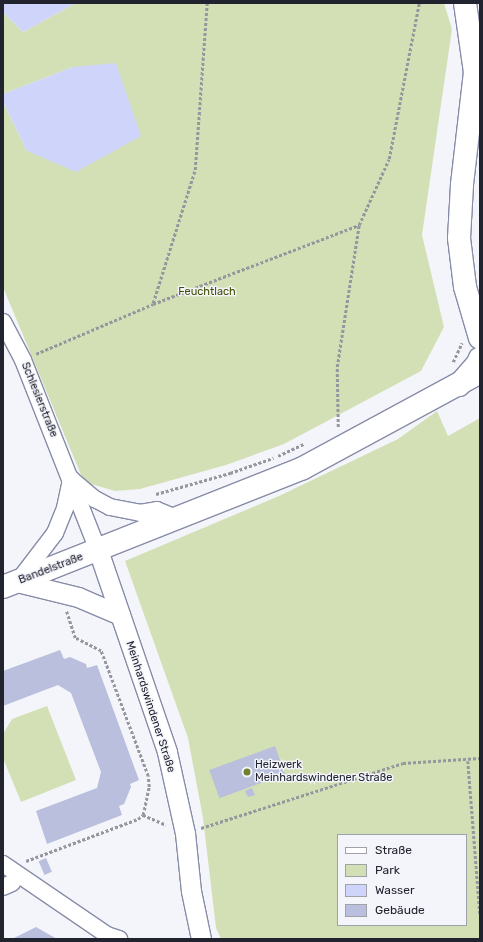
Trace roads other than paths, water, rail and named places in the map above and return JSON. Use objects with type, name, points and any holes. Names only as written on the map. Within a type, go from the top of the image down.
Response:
[{"type":"main road","points":[[465,3],[475,72],[462,185],[459,238],[465,286],[480,336]]},
{"type":"main road","points":[[454,376],[480,358]]},
{"type":"main road","name":"Bandelstraße","points":[[10,584],[303,468],[454,376],[480,373]]},
{"type":"street","name":"Schlesierstraße","points":[[3,322],[23,360],[98,550]]},
{"type":"street","name":"Schlesierstraße","points":[[71,479],[95,499],[110,507],[140,513],[157,510],[176,518]]},
{"type":"street","points":[[71,479],[65,508],[54,533],[10,584],[78,597],[120,615]]},
{"type":"street","name":"Meinhardswindener Straße","points":[[98,550],[167,752],[185,833],[198,939]]},
{"type":"street","points":[[8,877],[107,935],[119,939]]},
{"type":"water","points":[[3,3],[76,3],[23,32],[3,12]]},
{"type":"water","points":[[116,63],[141,136],[76,172],[27,151],[3,102],[3,94],[73,67]]},
{"type":"place","name":"Heizwerk Meinhardswindener Straße","points":[[247,772]]},
{"type":"park label","name":"Feuchtlach","points":[[207,292]]}]
